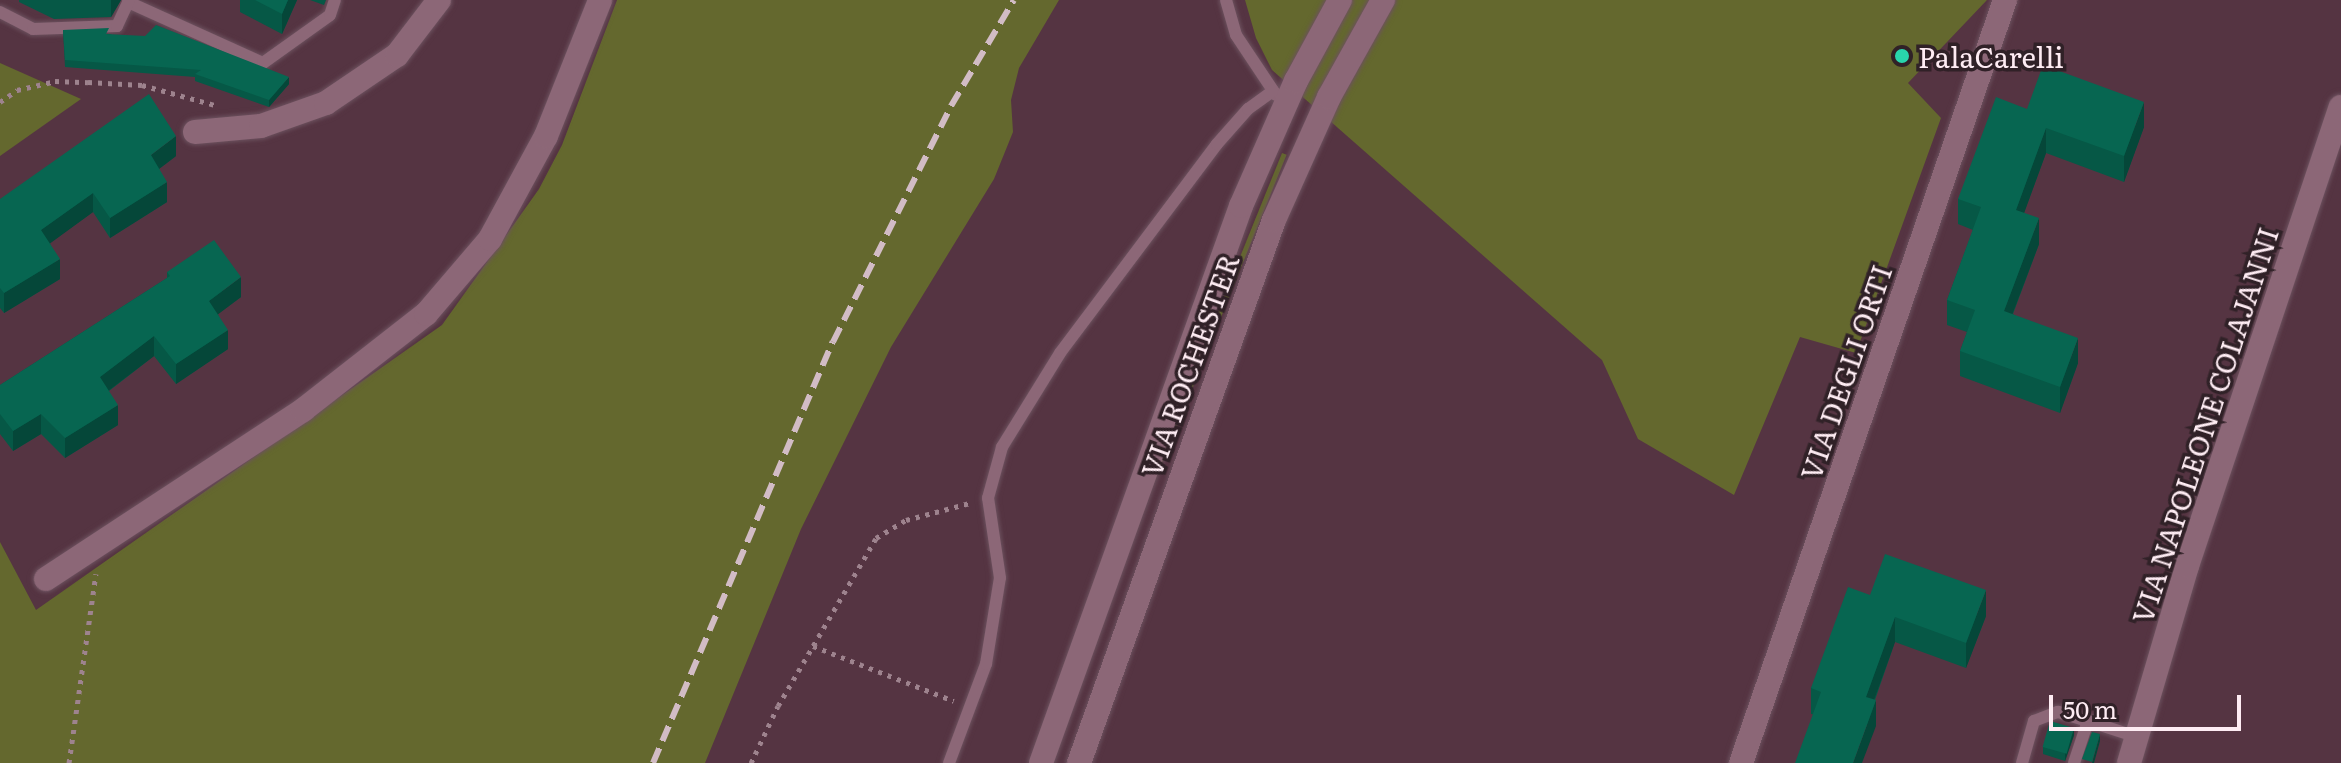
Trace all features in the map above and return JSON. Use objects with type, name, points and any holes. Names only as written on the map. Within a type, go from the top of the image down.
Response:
[{"type":"street","points":[[195,132],[261,126],[326,103],[397,55],[439,0]]},
{"type":"street","points":[[46,579],[303,410],[426,314],[490,239],[546,136],[600,0]]},
{"type":"street","name":"VIA ROCHESTER","points":[[1041,763],[1279,99],[1340,0]]},
{"type":"street","name":"VIA ROCHESTER","points":[[1079,763],[1274,220],[1329,97],[1383,0]]},
{"type":"street","name":"VIA DEGLI ORTI","points":[[1741,763],[2005,0]]},
{"type":"street","name":"VIA NAPOLEONE COLAJANNI","points":[[2129,763],[2187,566],[2341,107]]},
{"type":"lane","points":[[0,12],[33,29],[117,26],[129,1],[263,63],[330,15],[335,0]]},
{"type":"lane","points":[[949,763],[986,664],[1000,578],[988,498],[1002,447],[1060,353],[1217,144],[1248,109],[1279,99],[1236,35],[1226,0]]},
{"type":"lane","points":[[2022,763],[2034,721],[2058,712],[2137,737]]},
{"type":"lane","points":[[2074,763],[2088,721]]},
{"type":"path","points":[[0,102],[17,90],[55,81],[142,85],[220,107]]},
{"type":"path","points":[[751,763],[813,646],[876,538],[906,520],[988,498]]},
{"type":"path","points":[[69,763],[101,543]]},
{"type":"path","points":[[813,646],[970,707]]},
{"type":"green space","points":[[617,0],[1059,0],[1019,68],[1011,100],[1013,132],[994,179],[891,347],[801,529],[705,763],[0,763],[0,542],[36,610],[442,325],[539,189],[562,145]]},
{"type":"green space","points":[[1245,0],[1987,0],[1908,83],[1941,118],[1856,353],[1800,337],[1734,495],[1638,439],[1602,360],[1272,70],[1256,38]]},
{"type":"green space","points":[[0,63],[81,99],[0,156]]},
{"type":"green space","points":[[1282,153],[1287,155],[1043,758],[1038,757]]},
{"type":"building","points":[[255,0],[288,0],[282,14]]},
{"type":"building","points":[[156,25],[289,77],[269,100],[195,74],[201,70],[65,60],[63,30],[109,28],[106,34],[145,36]]},
{"type":"building","points":[[2043,65],[2144,102],[2124,156],[2046,128],[2016,210],[2039,218],[2004,311],[2078,338],[2060,387],[1960,351],[1975,310],[1947,300],[1981,207],[1958,199],[1996,97],[2027,109]]},
{"type":"building","points":[[149,94],[176,136],[151,155],[167,182],[110,218],[93,193],[41,230],[60,259],[4,293],[0,288],[0,199]]},
{"type":"building","points":[[214,240],[241,277],[209,301],[228,330],[176,364],[154,336],[100,377],[118,405],[65,438],[41,414],[13,431],[0,414],[0,385],[170,276],[167,272]]},
{"type":"building","points":[[1885,554],[1986,590],[1966,643],[1895,617],[1866,697],[1876,700],[1853,763],[1795,763],[1821,692],[1811,688],[1848,587],[1870,595]]},
{"type":"building","points":[[2050,721],[2074,728],[2067,754],[2043,747]]},
{"type":"building","points":[[2092,732],[2100,734],[2092,762],[2082,759]]},
{"type":"railway","points":[[653,763],[833,342],[951,106],[1014,0]]},
{"type":"place","name":"PalaCarelli","points":[[1902,56]]}]
